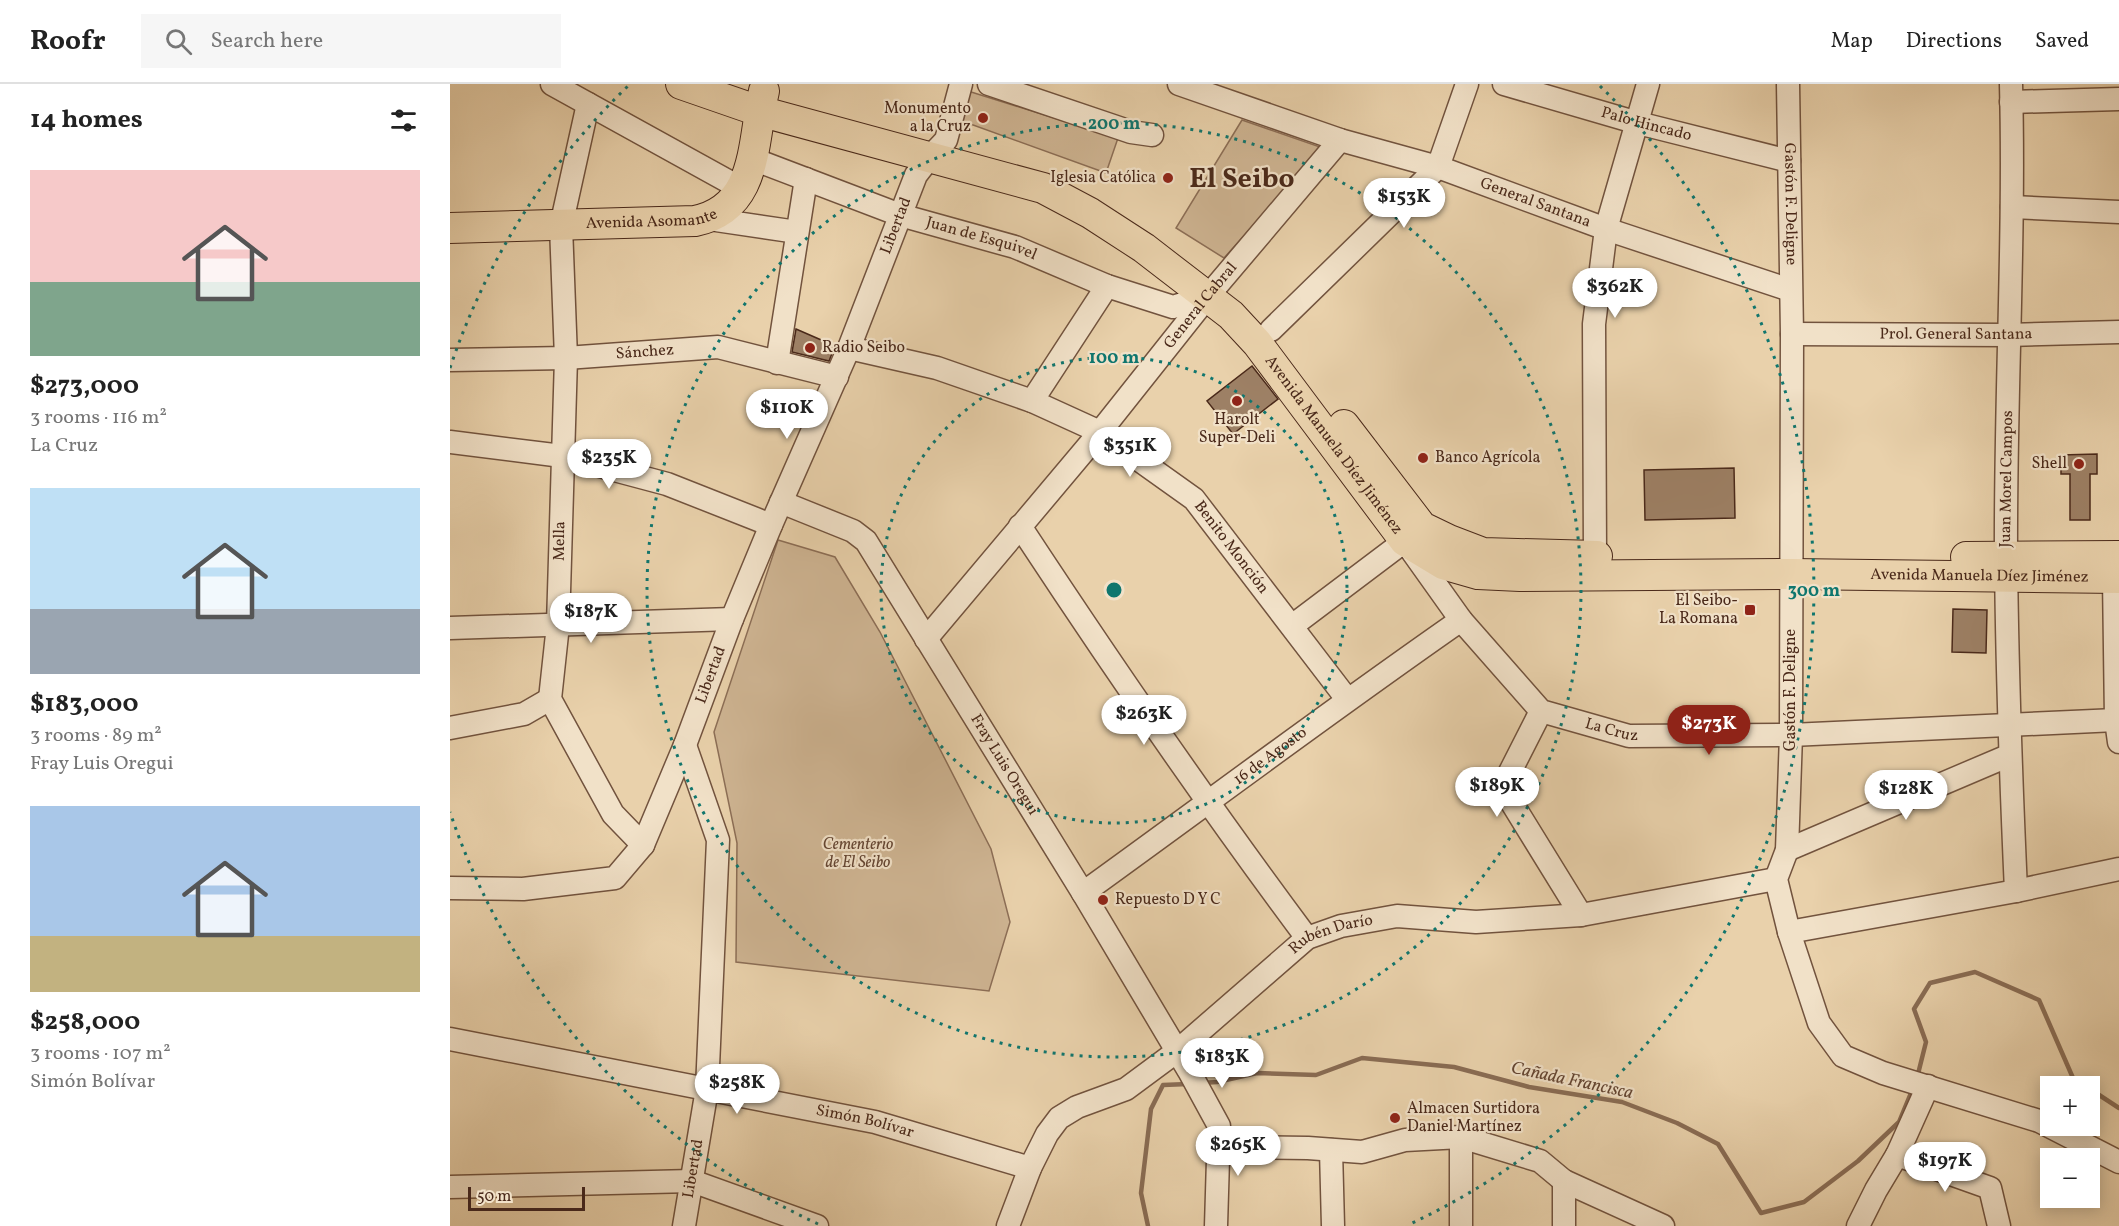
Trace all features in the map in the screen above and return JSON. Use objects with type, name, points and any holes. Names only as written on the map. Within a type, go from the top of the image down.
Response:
[{"type":"main road","name":"Avenida Manuela Díez Jiménez","points":[[681,84],[756,95],[938,149],[1050,173],[1131,217],[1214,290],[1231,315],[1257,343],[1414,534],[1443,564],[1478,574],[1520,576],[1791,565]]},
{"type":"main road","name":"Avenida Asomante","points":[[450,228],[561,226],[709,219],[721,212],[742,189],[753,159],[756,95]]},
{"type":"main road","name":"Avenida Manuela Díez Jiménez","points":[[1214,290],[1240,300],[1270,330],[1414,534],[1449,540],[1483,553],[1791,565],[2117,571]]},
{"type":"street","points":[[552,84],[742,189]]},
{"type":"street","name":"Libertad","points":[[684,1226],[707,1089],[718,840],[685,745],[732,619],[837,377],[916,175],[938,149],[961,84]]},
{"type":"street","points":[[989,84],[1038,92],[1131,132],[1152,135]]},
{"type":"street","name":"General Santana","points":[[1179,84],[1231,92],[1340,140],[1438,167],[1606,229],[1790,290]]},
{"type":"street","points":[[1270,330],[1438,167],[1467,84]]},
{"type":"street","name":"Palo Hincado","points":[[1504,84],[1638,123],[1789,161]]},
{"type":"street","points":[[1595,556],[1594,324],[1606,229],[1648,84]]},
{"type":"street","name":"Gastón F. Deligne","points":[[1776,879],[1786,850],[1791,735],[1792,334],[1788,84]]},
{"type":"street","name":"Juan Morel Campos","points":[[2016,891],[2009,726],[2007,568],[2008,335],[2012,207],[2011,93],[2119,99]]},
{"type":"street","name":"Mella","points":[[550,699],[558,625],[566,358],[561,226],[588,104]]},
{"type":"street","name":"General Cabral","points":[[926,639],[1340,140]]},
{"type":"street","name":"Juan de Esquivel","points":[[753,159],[900,214],[1015,247],[1107,286],[1173,307],[1214,290]]},
{"type":"street","points":[[777,363],[806,179]]},
{"type":"street","points":[[2012,207],[2119,212]]},
{"type":"street","points":[[709,219],[797,232]]},
{"type":"street","points":[[1032,400],[1107,286]]},
{"type":"street","name":"Prol. General Santana","points":[[1792,334],[2008,335],[2119,332]]},
{"type":"street","name":"Sánchez","points":[[450,360],[566,358],[718,347],[837,377]]},
{"type":"street","name":"Benito Monción","points":[[849,348],[937,368],[1032,400],[1100,432],[1194,499],[1347,699]]},
{"type":"street","points":[[450,441],[562,456],[667,484],[771,525]]},
{"type":"street","name":"Fray Luis Oregui","points":[[782,502],[853,531],[866,541],[1083,893],[1189,1071],[1219,1137]]},
{"type":"street","points":[[1020,525],[1110,663],[1208,803],[1307,938]]},
{"type":"street","points":[[1292,626],[1414,534],[1461,620],[1541,711],[1509,774],[1507,795],[1581,915]]},
{"type":"street","points":[[2117,571],[2117,731]]},
{"type":"street","points":[[450,628],[732,619]]},
{"type":"street","name":"16 de Agosto","points":[[1083,893],[1347,699],[1461,620]]},
{"type":"street","points":[[450,728],[524,714],[550,699],[613,814],[643,845]]},
{"type":"street","name":"La Cruz","points":[[1541,711],[1629,736],[1791,735],[2009,726],[2117,731]]},
{"type":"street","points":[[450,888],[523,889],[615,878],[643,845],[685,745]]},
{"type":"street","points":[[1786,850],[2010,755]]},
{"type":"street","points":[[1789,932],[2016,891],[2119,869]]},
{"type":"street","points":[[1776,879],[1789,932],[1819,1023],[1843,1056],[1883,1074],[2039,1122],[2119,1162]]},
{"type":"street","name":"Rubén Darío","points":[[1008,1226],[1030,1168],[1047,1134],[1059,1118],[1077,1107],[1126,1089],[1176,1052],[1307,938],[1341,926],[1396,916],[1476,922],[1581,915],[1776,879]]},
{"type":"street","name":"Simón Bolívar","points":[[450,1039],[875,1122],[1030,1168]]},
{"type":"street","points":[[1858,1226],[1875,1190],[1897,1155],[1928,1086]]},
{"type":"street","points":[[1215,1226],[1219,1137],[1362,1152],[1405,1140],[1461,1137],[1540,1161],[1564,1181],[1663,1226]]},
{"type":"street","points":[[1461,1137],[1461,1226]]},
{"type":"street","points":[[1331,1150],[1333,1226]]},
{"type":"street","points":[[1897,1155],[1990,1188],[1999,1226]]},
{"type":"street","points":[[450,1187],[692,1181],[817,1226]]},
{"type":"street","points":[[1564,1181],[1564,1226]]},
{"type":"street","points":[[1203,1226],[1217,1200]]},
{"type":"green space","points":[[968,91],[1118,138],[1106,173],[962,121]]},
{"type":"green space","points":[[1242,120],[1323,148],[1224,258],[1176,228]]},
{"type":"green space","name":"Cementerio de El Seibo","points":[[778,540],[835,557],[880,632],[991,849],[1010,922],[989,991],[736,962],[737,843],[714,732]]},
{"type":"building","name":"Radio Seibo","points":[[796,329],[835,346],[829,361],[792,352]]},
{"type":"building","points":[[1252,366],[1278,399],[1233,434],[1207,401]]},
{"type":"building","points":[[2097,454],[2097,474],[2090,474],[2090,520],[2070,520],[2070,474],[2061,474],[2061,455]]},
{"type":"building","points":[[1734,468],[1735,518],[1645,520],[1644,470]]},
{"type":"building","points":[[1953,609],[1987,610],[1986,653],[1952,652]]},
{"type":"waterway","name":"Cañada Francisca","points":[[1917,1078],[1926,1042],[1914,1009],[1930,983],[1975,972],[2039,1000],[2072,1076]]},
{"type":"waterway","name":"Cañada Francisca","points":[[1202,1083],[1257,1073],[1316,1075],[1362,1058],[1454,1067],[1529,1087],[1622,1102],[1677,1123],[1718,1144],[1761,1213],[1804,1202],[1858,1161],[1899,1122],[1913,1088]]},
{"type":"waterway","name":"Cañada Francisca","points":[[1148,1226],[1141,1193],[1151,1109],[1163,1085],[1188,1084]]},
{"type":"waterway","name":"Cañada Francisca","points":[[2100,1096],[2119,1108]]},
{"type":"place","name":"Monumento a la Cruz","points":[[983,118]]},
{"type":"place","name":"Iglesia Católica","points":[[1168,178]]},
{"type":"place","name":"Radio Seibo","points":[[810,348]]},
{"type":"place","name":"Harolt Super-Deli","points":[[1237,401]]},
{"type":"place","name":"Banco Agrícola","points":[[1423,458]]},
{"type":"place","name":"Shell","points":[[2079,464]]},
{"type":"place","name":"El Seibo- La Romana","points":[[1750,610]]},
{"type":"place","name":"Repuesto D Y C","points":[[1103,900]]},
{"type":"place","name":"Almacen Surtidora Daniel Martínez","points":[[1395,1118]]},
{"type":"district","name":"El Seibo","points":[[1242,179]]}]
